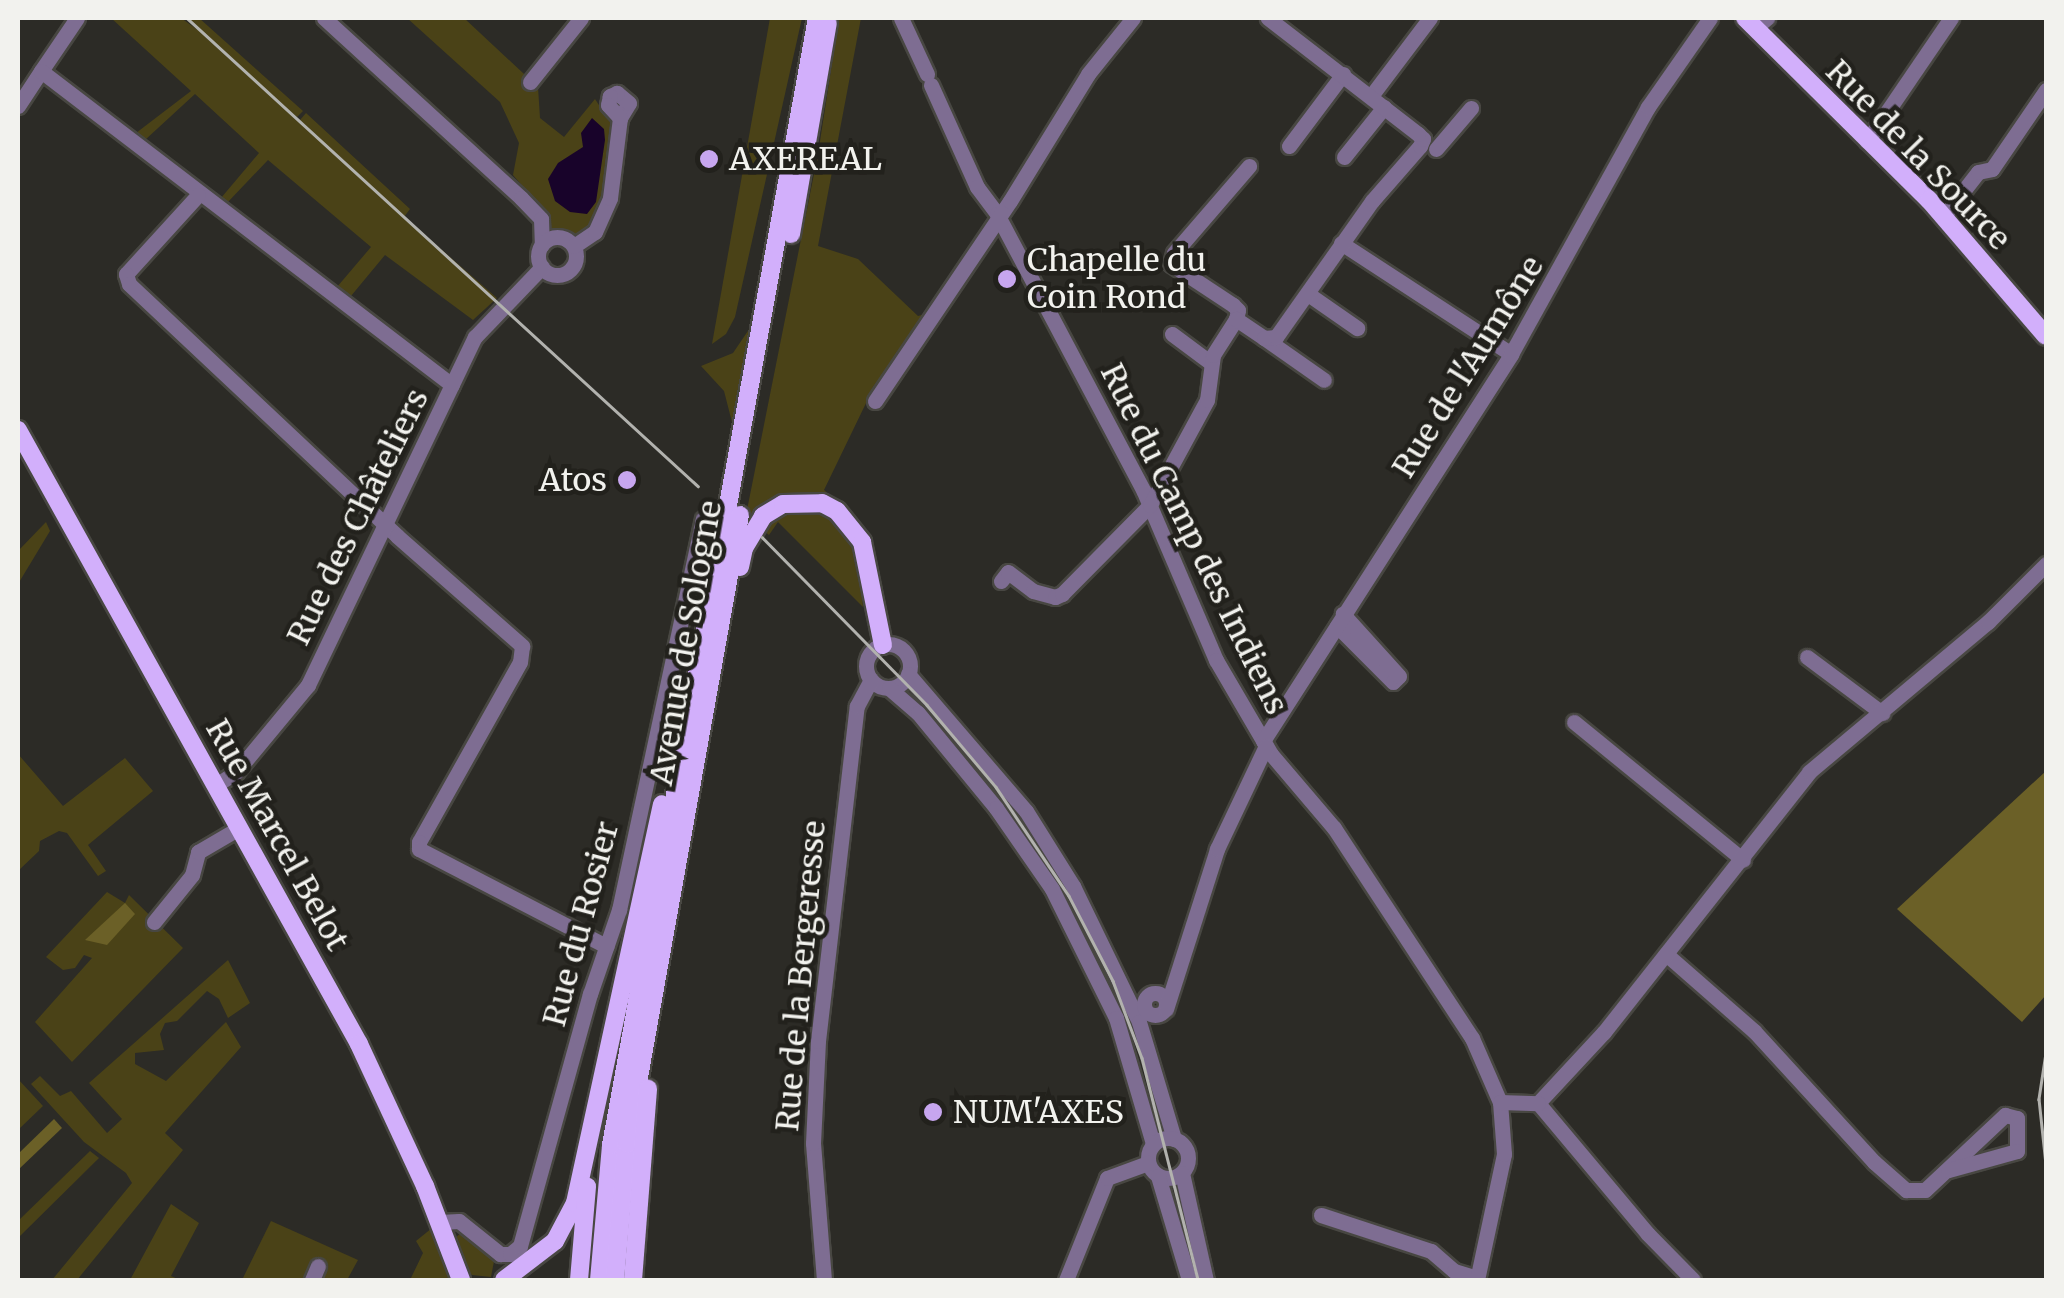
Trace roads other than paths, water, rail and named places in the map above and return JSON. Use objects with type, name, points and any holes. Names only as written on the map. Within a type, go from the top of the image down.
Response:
[{"type":"main road","name":"Avenue de Sologne","points":[[599,1280],[610,1145],[817,18]]},
{"type":"main road","name":"Avenue de Sologne","points":[[614,1280],[627,1144],[829,18]]},
{"type":"main road","name":"Rue de la Source","points":[[1756,21],[1943,217],[2046,336]]},
{"type":"main road","name":"Rue Marcel Belot","points":[[18,430],[356,1038],[462,1280]]},
{"type":"main road","points":[[503,1280],[556,1240],[574,1203],[743,432]]},
{"type":"main road","points":[[693,772],[744,548],[763,516],[783,504],[822,503],[853,526],[862,542],[883,645]]},
{"type":"main road","points":[[632,1280],[658,974]]},
{"type":"main road","points":[[580,1280],[610,1046]]},
{"type":"street","points":[[18,106],[77,18]]},
{"type":"street","points":[[324,18],[540,219],[542,267],[552,274],[566,273],[576,261],[574,246]]},
{"type":"street","points":[[530,82],[581,18]]},
{"type":"street","name":"Rue du Camp des Indiens","points":[[902,18],[977,187],[997,214],[1150,505],[1216,660],[1265,743],[1334,828],[1472,1038],[1500,1102],[1504,1154],[1477,1279]]},
{"type":"street","points":[[875,400],[1088,74],[1133,18]]},
{"type":"street","points":[[1268,18],[1436,149]]},
{"type":"street","points":[[1344,157],[1430,18]]},
{"type":"street","name":"Rue de l'Aumône","points":[[1166,1009],[1217,849],[1265,743],[1511,354],[1648,106],[1710,18]]},
{"type":"street","points":[[1867,140],[1952,18]]},
{"type":"street","points":[[41,71],[452,385]]},
{"type":"street","points":[[1289,146],[1343,74]]},
{"type":"street","points":[[1943,217],[1978,172],[1992,169],[2046,90]]},
{"type":"street","points":[[1264,338],[1276,337],[1284,329],[1342,244],[1472,108]]},
{"type":"street","points":[[574,246],[602,223],[610,198],[620,118]]},
{"type":"street","points":[[1001,581],[1008,572],[1033,591],[1055,597],[1062,594],[1150,505],[1207,400],[1211,363],[1238,310],[1171,264],[1174,252],[1249,166]]},
{"type":"street","points":[[198,194],[126,274],[129,284],[386,526],[522,646],[520,662],[419,842],[419,849],[606,946]]},
{"type":"street","points":[[542,245],[558,237],[574,246]]},
{"type":"street","points":[[1342,244],[1511,354]]},
{"type":"street","name":"Rue des Châteliers","points":[[216,785],[236,772],[308,686],[475,337],[542,267]]},
{"type":"street","points":[[1308,294],[1357,328]]},
{"type":"street","points":[[1236,319],[1324,380]]},
{"type":"street","points":[[1172,334],[1211,363]]},
{"type":"street","name":"Rue du Rosier","points":[[439,1222],[459,1221],[500,1254],[510,1254],[520,1246],[619,910],[702,518]]},
{"type":"street","points":[[1538,1103],[1743,860],[1808,772],[1988,622],[2046,564]]},
{"type":"street","points":[[1188,1280],[1153,1170],[1153,1144],[1116,1018],[1052,889],[996,808],[918,712],[889,688],[871,680],[867,659],[883,645],[896,646],[906,654],[908,674],[1026,811],[1073,886],[1140,1022],[1174,1139],[1188,1154],[1182,1173],[1206,1280]]},
{"type":"street","points":[[1807,657],[1882,713]]},
{"type":"street","points":[[889,688],[908,674]]},
{"type":"street","name":"Rue de la Bergeresse","points":[[824,1280],[813,1143],[818,1041],[857,706],[871,680]]},
{"type":"street","points":[[1574,722],[1743,860]]},
{"type":"street","points":[[154,922],[192,875],[198,852],[239,828]]},
{"type":"street","points":[[1666,954],[1754,1031],[1874,1162],[1906,1190],[1926,1190],[2005,1115],[2016,1118],[2017,1152],[1949,1170]]},
{"type":"street","points":[[1500,1102],[1538,1103],[1648,1234],[1694,1280]]},
{"type":"street","points":[[1153,1144],[1174,1139]]},
{"type":"street","points":[[1066,1280],[1107,1178],[1153,1170],[1170,1178],[1182,1173]]},
{"type":"street","points":[[1321,1215],[1431,1251],[1454,1271],[1477,1279]]},
{"type":"tram line","points":[[187,18],[698,486]]},
{"type":"tram line","points":[[762,537],[927,705],[996,787],[1069,896],[1113,981],[1142,1058],[1198,1280]]},
{"type":"tram line","points":[[2046,1053],[2039,1099],[2046,1164]]},
{"type":"place","name":"AXEREAL","points":[[709,159]]},
{"type":"place","name":"Chapelle du Coin Rond","points":[[1007,279]]},
{"type":"place","name":"Atos","points":[[627,480]]},
{"type":"place","name":"NUM'AXES","points":[[933,1112]]}]
